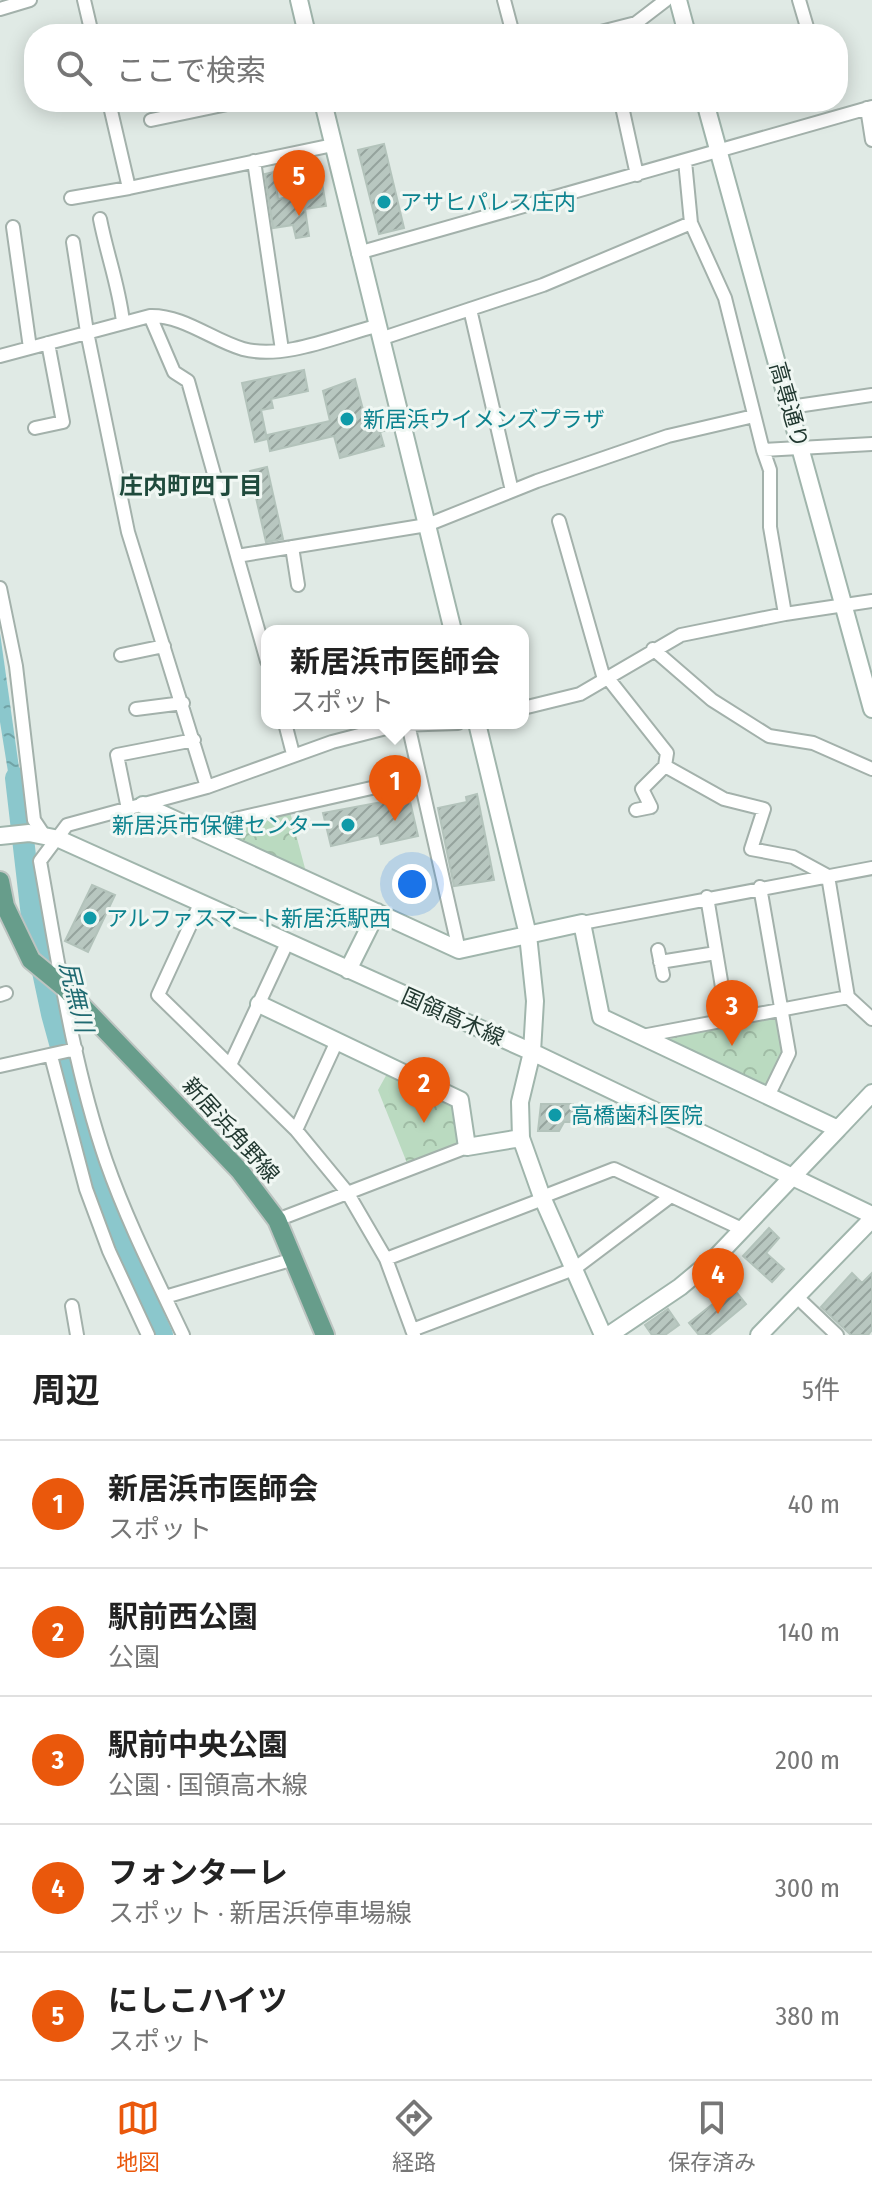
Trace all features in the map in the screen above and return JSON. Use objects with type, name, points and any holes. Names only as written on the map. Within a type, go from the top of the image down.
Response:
[{"type":"main road","name":"新居浜角野線","points":[[0,881],[5,906],[31,960],[62,986],[240,1171],[277,1220],[325,1335]]},
{"type":"street","points":[[0,9],[30,0]]},
{"type":"street","points":[[84,0],[90,24]]},
{"type":"street","points":[[299,0],[305,24]]},
{"type":"street","points":[[504,0],[510,24]]},
{"type":"street","points":[[633,24],[666,0]]},
{"type":"street","points":[[678,0],[684,24]]},
{"type":"street","points":[[799,0],[806,24]]},
{"type":"street","points":[[358,253],[869,108],[872,140]]},
{"type":"street","points":[[111,112],[129,188]]},
{"type":"street","points":[[151,120],[189,112]]},
{"type":"street","points":[[325,112],[452,625]]},
{"type":"street","points":[[623,112],[637,175]]},
{"type":"street","name":"高専通り","points":[[708,112],[872,709]]},
{"type":"street","points":[[832,112],[833,117]]},
{"type":"street","points":[[71,198],[333,145]]},
{"type":"street","points":[[254,161],[282,350]]},
{"type":"street","points":[[685,161],[691,223],[725,298],[770,470],[770,527],[785,614]]},
{"type":"street","points":[[100,219],[111,272],[119,284],[123,322]]},
{"type":"street","points":[[0,356],[150,316],[171,318],[243,349],[282,350],[378,332],[470,309],[543,285],[691,223]]},
{"type":"street","points":[[13,227],[30,348]]},
{"type":"street","points":[[73,242],[87,332],[128,532],[207,787]]},
{"type":"street","points":[[470,309],[512,491]]},
{"type":"street","points":[[150,316],[174,372],[188,381],[261,640]]},
{"type":"street","points":[[35,428],[63,422],[48,343]]},
{"type":"street","points":[[790,407],[872,395]]},
{"type":"street","points":[[237,556],[427,525],[512,491],[668,436],[754,416]]},
{"type":"street","points":[[763,450],[872,444]]},
{"type":"street","points":[[559,521],[606,678],[667,753],[665,766],[642,789],[651,807],[636,810]]},
{"type":"street","points":[[292,547],[298,585]]},
{"type":"street","points":[[0,588],[16,666],[34,820],[29,835],[40,861],[73,1050],[124,1210],[183,1335]]},
{"type":"street","points":[[529,707],[580,694],[681,635],[785,614],[872,601]]},
{"type":"street","points":[[121,655],[164,646]]},
{"type":"street","points":[[653,649],[712,700],[769,736],[813,743],[872,769]]},
{"type":"street","points":[[136,709],[183,703]]},
{"type":"street","points":[[287,729],[293,754]]},
{"type":"street","points":[[29,835],[207,787],[293,754],[389,729]]},
{"type":"street","points":[[409,729],[459,950]]},
{"type":"street","points":[[478,729],[528,935],[535,1001],[532,1052],[520,1102],[521,1138],[542,1198],[603,1335]]},
{"type":"street","points":[[194,740],[117,755],[136,807],[459,950],[707,897],[872,868]]},
{"type":"street","points":[[665,766],[724,799],[764,809],[751,849],[793,857],[828,876]]},
{"type":"street","points":[[225,844],[235,819],[420,777]]},
{"type":"street","name":"国領高木線","points":[[29,835],[200,904],[532,1052],[872,1217]]},
{"type":"street","points":[[828,876],[848,997],[872,1019]]},
{"type":"street","points":[[760,887],[789,1053],[769,1094]]},
{"type":"street","points":[[707,897],[727,1017]]},
{"type":"street","points":[[200,904],[158,995],[296,1130],[347,1192],[386,1259],[413,1332],[574,1269],[671,1196]]},
{"type":"street","points":[[348,970],[377,912]]},
{"type":"street","points":[[582,923],[601,1017],[838,1129]]},
{"type":"street","points":[[230,1065],[287,943]]},
{"type":"street","points":[[661,962],[716,953]]},
{"type":"street","points":[[642,1036],[727,1017],[848,997]]},
{"type":"street","points":[[259,1004],[460,1100],[467,1147]]},
{"type":"street","points":[[296,1130],[337,1041]]},
{"type":"street","points":[[0,1066],[73,1050]]},
{"type":"street","points":[[53,1056],[86,1189],[109,1251],[148,1335]]},
{"type":"street","points":[[609,1335],[680,1287],[744,1230],[872,1093]]},
{"type":"street","points":[[277,1220],[467,1147],[521,1138]]},
{"type":"street","points":[[386,1259],[614,1169],[744,1230]]},
{"type":"street","points":[[759,1335],[872,1217]]},
{"type":"street","points":[[165,1297],[294,1259]]},
{"type":"street","points":[[797,1297],[837,1335]]},
{"type":"street","points":[[72,1306],[77,1335]]},
{"type":"green space","points":[[290,812],[306,872],[234,836],[236,825]]},
{"type":"green space","points":[[773,1016],[778,1020],[782,1052],[770,1082],[765,1084],[671,1040],[672,1034]]},
{"type":"green space","points":[[388,1072],[452,1100],[460,1139],[457,1145],[407,1163],[378,1090]]},
{"type":"water","points":[[0,633],[25,810],[13,803],[0,722]]},
{"type":"building","name":"アサヒパレス庄内","points":[[384,144],[404,228],[379,234],[358,150]]},
{"type":"building","points":[[318,160],[326,206],[305,209],[309,236],[296,238],[293,225],[273,228],[265,174],[274,172],[278,199],[311,193],[305,162]]},
{"type":"building","points":[[304,370],[308,391],[271,399],[273,408],[261,410],[267,439],[255,442],[242,383]]},
{"type":"building","name":"新居浜ウイメンズプラザ","points":[[355,379],[366,421],[387,416],[390,429],[380,432],[384,446],[340,458],[334,436],[270,451],[267,435],[330,421],[323,391]]},
{"type":"building","points":[[267,467],[283,539],[266,542],[250,471]]},
{"type":"building","points":[[477,794],[494,880],[454,886],[438,808],[467,802],[466,797]]},
{"type":"building","points":[[409,797],[418,836],[381,844],[379,835],[331,846],[323,813]]},
{"type":"building","name":"アルファスマート新居浜駅西","points":[[92,885],[115,895],[88,952],[65,941]]},
{"type":"building","name":"高橋歯科医院","points":[[541,1104],[573,1104],[572,1122],[564,1122],[559,1131],[538,1131]]},
{"type":"building","points":[[769,1228],[779,1238],[766,1253],[784,1269],[772,1282],[743,1256]]},
{"type":"building","points":[[852,1273],[862,1283],[872,1273],[872,1330],[868,1335],[851,1335],[821,1307]]},
{"type":"building","points":[[733,1288],[746,1304],[709,1335],[699,1335],[689,1323]]},
{"type":"building","points":[[668,1309],[679,1325],[665,1335],[652,1335],[645,1325]]},
{"type":"waterway","name":"尻無川","points":[[16,778],[33,925],[52,1014],[91,1156],[118,1236],[162,1335]]},
{"type":"place","name":"アサヒパレス庄内","points":[[384,202]]},
{"type":"place","name":"にしこハイツ","points":[[299,216]]},
{"type":"place","name":"新居浜ウイメンズプラザ","points":[[347,419]]},
{"type":"place","name":"新居浜市医師会","points":[[395,821]]},
{"type":"place","name":"新居浜市保健センター","points":[[348,825]]},
{"type":"place","name":"アルファスマート新居浜駅西","points":[[90,918]]},
{"type":"place","name":"駅前中央公園","points":[[732,1046]]},
{"type":"place","name":"高橋歯科医院","points":[[555,1115]]},
{"type":"place","name":"駅前西公園","points":[[424,1123]]},
{"type":"place","name":"フォンターレ","points":[[718,1314]]},
{"type":"district","name":"庄内町四丁目","points":[[191,486]]}]
